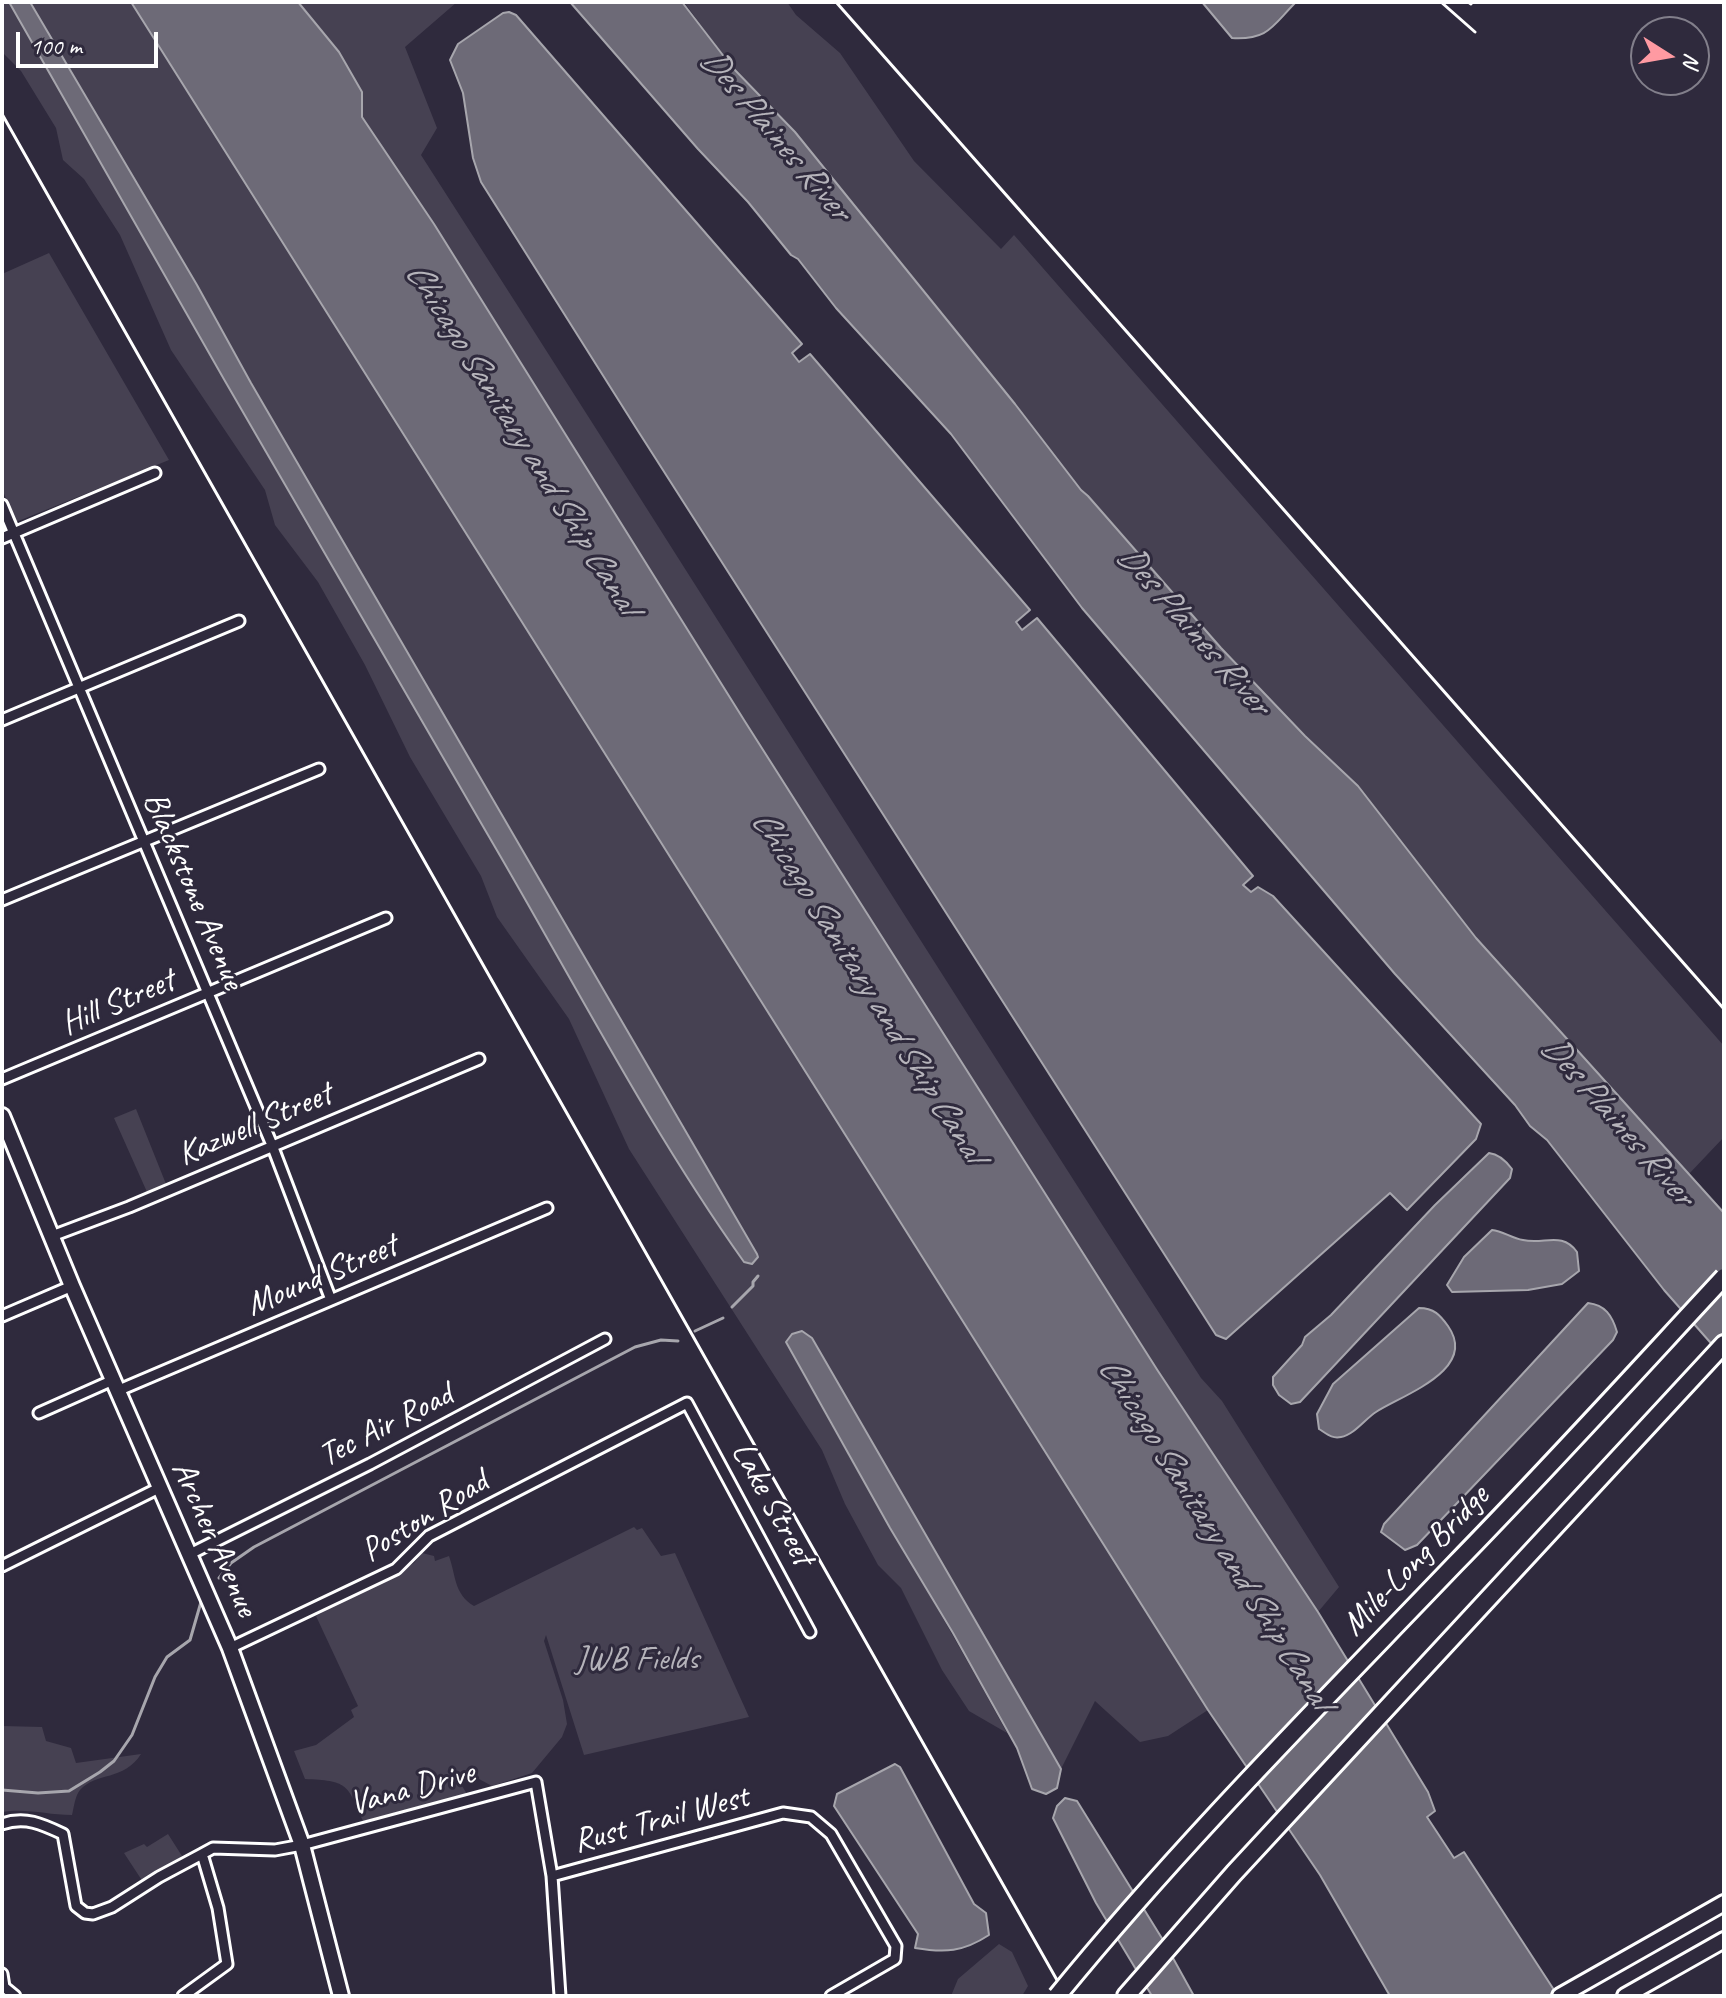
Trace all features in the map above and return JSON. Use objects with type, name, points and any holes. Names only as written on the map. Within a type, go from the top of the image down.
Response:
[{"type":"highway","name":"Mile-Long Bridge","points":[[1057,1996],[1231,1798],[1502,1517],[1724,1277]]},
{"type":"highway","points":[[1126,1996],[1234,1873],[1724,1344]]},
{"type":"main road","name":"Archer Avenue","points":[[2,1116],[72,1286],[230,1648],[302,1845],[341,1996]]},
{"type":"main road","points":[[1560,1996],[1724,1903]]},
{"type":"main road","points":[[1625,1996],[1724,1940]]},
{"type":"street","points":[[2,538],[155,473]]},
{"type":"street","name":"Blackstone Avenue","points":[[2,505],[272,1145],[331,1300]]},
{"type":"street","points":[[2,720],[239,621]]},
{"type":"street","points":[[2,900],[319,769]]},
{"type":"street","name":"Hill Street","points":[[2,1079],[386,918]]},
{"type":"street","name":"Kazwell Street","points":[[52,1236],[129,1207],[479,1059]]},
{"type":"street","name":"Mound Street","points":[[39,1413],[331,1300],[547,1208]]},
{"type":"street","points":[[2,1316],[72,1286]]},
{"type":"street","name":"Tec Air Road","points":[[188,1555],[384,1457],[605,1339]]},
{"type":"street","name":"Lake Street","points":[[687,1403],[810,1632]]},
{"type":"street","name":"Poston Road","points":[[230,1648],[396,1569],[429,1536],[687,1403]]},
{"type":"street","points":[[2,1566],[159,1488]]},
{"type":"street","name":"Vana Drive","points":[[202,1854],[213,1848],[256,1851],[302,1845],[536,1782],[552,1876]]},
{"type":"street","name":"Rust Trail West","points":[[552,1876],[783,1813],[811,1817],[831,1834],[896,1946],[895,1959],[831,1996]]},
{"type":"street","points":[[2,1824],[18,1819],[42,1824],[63,1834],[76,1906],[85,1913],[93,1914],[112,1907],[202,1854],[218,1908],[227,1964],[183,1996]]},
{"type":"street","points":[[552,1876],[560,1996]]},
{"type":"street","points":[[2,1974],[4,1987],[15,1996]]},
{"type":"green space","points":[[2,2],[9,2],[305,521],[702,1202],[757,1254],[30,2],[131,2],[1208,1710],[1168,1736],[1140,1742],[1095,1701],[1061,1769],[812,1339],[786,1342],[1007,1733],[969,1711],[942,1670],[901,1588],[878,1565],[845,1504],[822,1450],[629,1149],[569,1019],[497,917],[481,876],[410,757],[365,665],[318,582],[275,525],[265,490],[171,350],[120,235],[84,179],[63,160],[56,128],[21,71],[2,52]]},
{"type":"green space","points":[[298,2],[457,2],[405,47],[437,128],[421,155],[1103,1226],[1201,1378],[1222,1401],[1339,1587],[1318,1612],[1158,1371],[744,720],[434,224],[362,117],[362,92],[339,52]]},
{"type":"green space","points":[[684,2],[787,2],[796,15],[840,53],[914,161],[1001,249],[1014,235],[1724,1046],[1724,1137],[1688,1175],[1476,938],[1358,786],[1221,648],[1081,490],[795,132],[732,67]]},
{"type":"green space","points":[[49,253],[169,460],[16,522],[2,489],[2,274]]},
{"type":"green space","points":[[136,1109],[166,1184],[147,1192],[114,1118]]},
{"type":"green space","name":"JWB Fields","points":[[634,1527],[637,1530],[642,1528],[661,1556],[675,1553],[749,1717],[584,1755],[546,1635],[544,1641],[563,1700],[567,1724],[562,1737],[532,1773],[492,1786],[471,1770],[463,1776],[462,1786],[467,1794],[363,1821],[344,1786],[330,1781],[305,1779],[294,1751],[316,1745],[354,1717],[351,1710],[358,1706],[316,1616],[414,1563],[422,1553],[434,1556],[435,1561],[449,1556],[459,1590],[474,1606]]},
{"type":"green space","points":[[2,1726],[42,1727],[46,1741],[71,1748],[76,1763],[141,1754],[127,1768],[87,1784],[80,1790],[72,1815],[2,1812]]},
{"type":"green space","points":[[168,1834],[182,1856],[143,1882],[124,1853],[144,1844],[147,1847]]},
{"type":"green space","points":[[999,1944],[1012,1952],[1028,1986],[1022,1996],[951,1996],[958,1979]]},
{"type":"water","points":[[9,2],[30,2],[197,285],[757,1254],[752,1264],[744,1262],[709,1211],[643,1105]]},
{"type":"water","name":"Chicago Sanitary and Ship Canal","points":[[131,2],[298,2],[339,52],[362,92],[362,117],[434,224],[744,720],[1158,1371],[1318,1612],[1428,1792],[1435,1811],[1427,1817],[1454,1858],[1464,1852],[1558,1996],[1390,1996],[1320,1875],[1208,1710]]},
{"type":"water","name":"Des Plaines River","points":[[570,2],[682,2],[732,67],[795,132],[1081,490],[1221,648],[1358,786],[1476,938],[1724,1213],[1724,1358],[1664,1290],[1547,1140],[1530,1126],[1515,1105],[1395,974],[1082,608],[951,434],[836,308],[798,259],[791,255],[748,202]]},
{"type":"water","points":[[1202,2],[1296,2],[1262,34],[1232,38]]},
{"type":"water","points":[[509,12],[516,15],[802,344],[792,353],[799,362],[810,354],[1030,610],[1016,622],[1022,630],[1037,618],[1253,876],[1243,885],[1251,892],[1258,887],[1273,896],[1481,1124],[1476,1139],[1407,1210],[1390,1193],[1226,1339],[1216,1335],[481,182],[473,158],[463,93],[450,60],[458,44]]},
{"type":"water","points":[[1489,1153],[1499,1156],[1510,1166],[1510,1178],[1300,1402],[1291,1404],[1279,1395],[1273,1385],[1273,1377],[1302,1345],[1305,1337],[1331,1315]]},
{"type":"water","points":[[1492,1230],[1523,1240],[1565,1242],[1577,1252],[1579,1271],[1562,1284],[1528,1290],[1452,1292],[1447,1285],[1464,1257]]},
{"type":"water","points":[[1588,1303],[1599,1306],[1610,1316],[1617,1332],[1613,1340],[1417,1545],[1405,1550],[1381,1532],[1384,1524]]},
{"type":"water","points":[[1419,1308],[1436,1313],[1448,1326],[1455,1342],[1453,1356],[1446,1368],[1418,1389],[1376,1412],[1346,1436],[1332,1437],[1319,1429],[1317,1414],[1333,1384]]},
{"type":"water","points":[[802,1331],[812,1338],[1061,1769],[1057,1788],[1046,1794],[1032,1789],[1017,1748],[786,1342],[792,1334]]},
{"type":"water","points":[[895,1764],[900,1767],[974,1904],[986,1913],[989,1935],[971,1945],[945,1951],[915,1948],[918,1934],[834,1806],[837,1794]]},
{"type":"water","points":[[1065,1798],[1077,1801],[1194,1996],[1152,1996],[1096,1903],[1053,1818],[1057,1806]]},
{"type":"waterway","points":[[732,1307],[753,1286],[758,1276]]},
{"type":"waterway","points":[[695,1331],[723,1318]]},
{"type":"waterway","points":[[219,1578],[231,1563],[254,1547],[635,1347],[661,1340],[678,1341]]},
{"type":"waterway","points":[[2,1790],[38,1793],[69,1791],[114,1761],[132,1735],[155,1677],[167,1657],[190,1640],[201,1602]]},
{"type":"railway","points":[[836,2],[1724,1009]]},
{"type":"railway","points":[[1441,2],[1475,32]]},
{"type":"railway","points":[[2,114],[1066,1996]]}]
